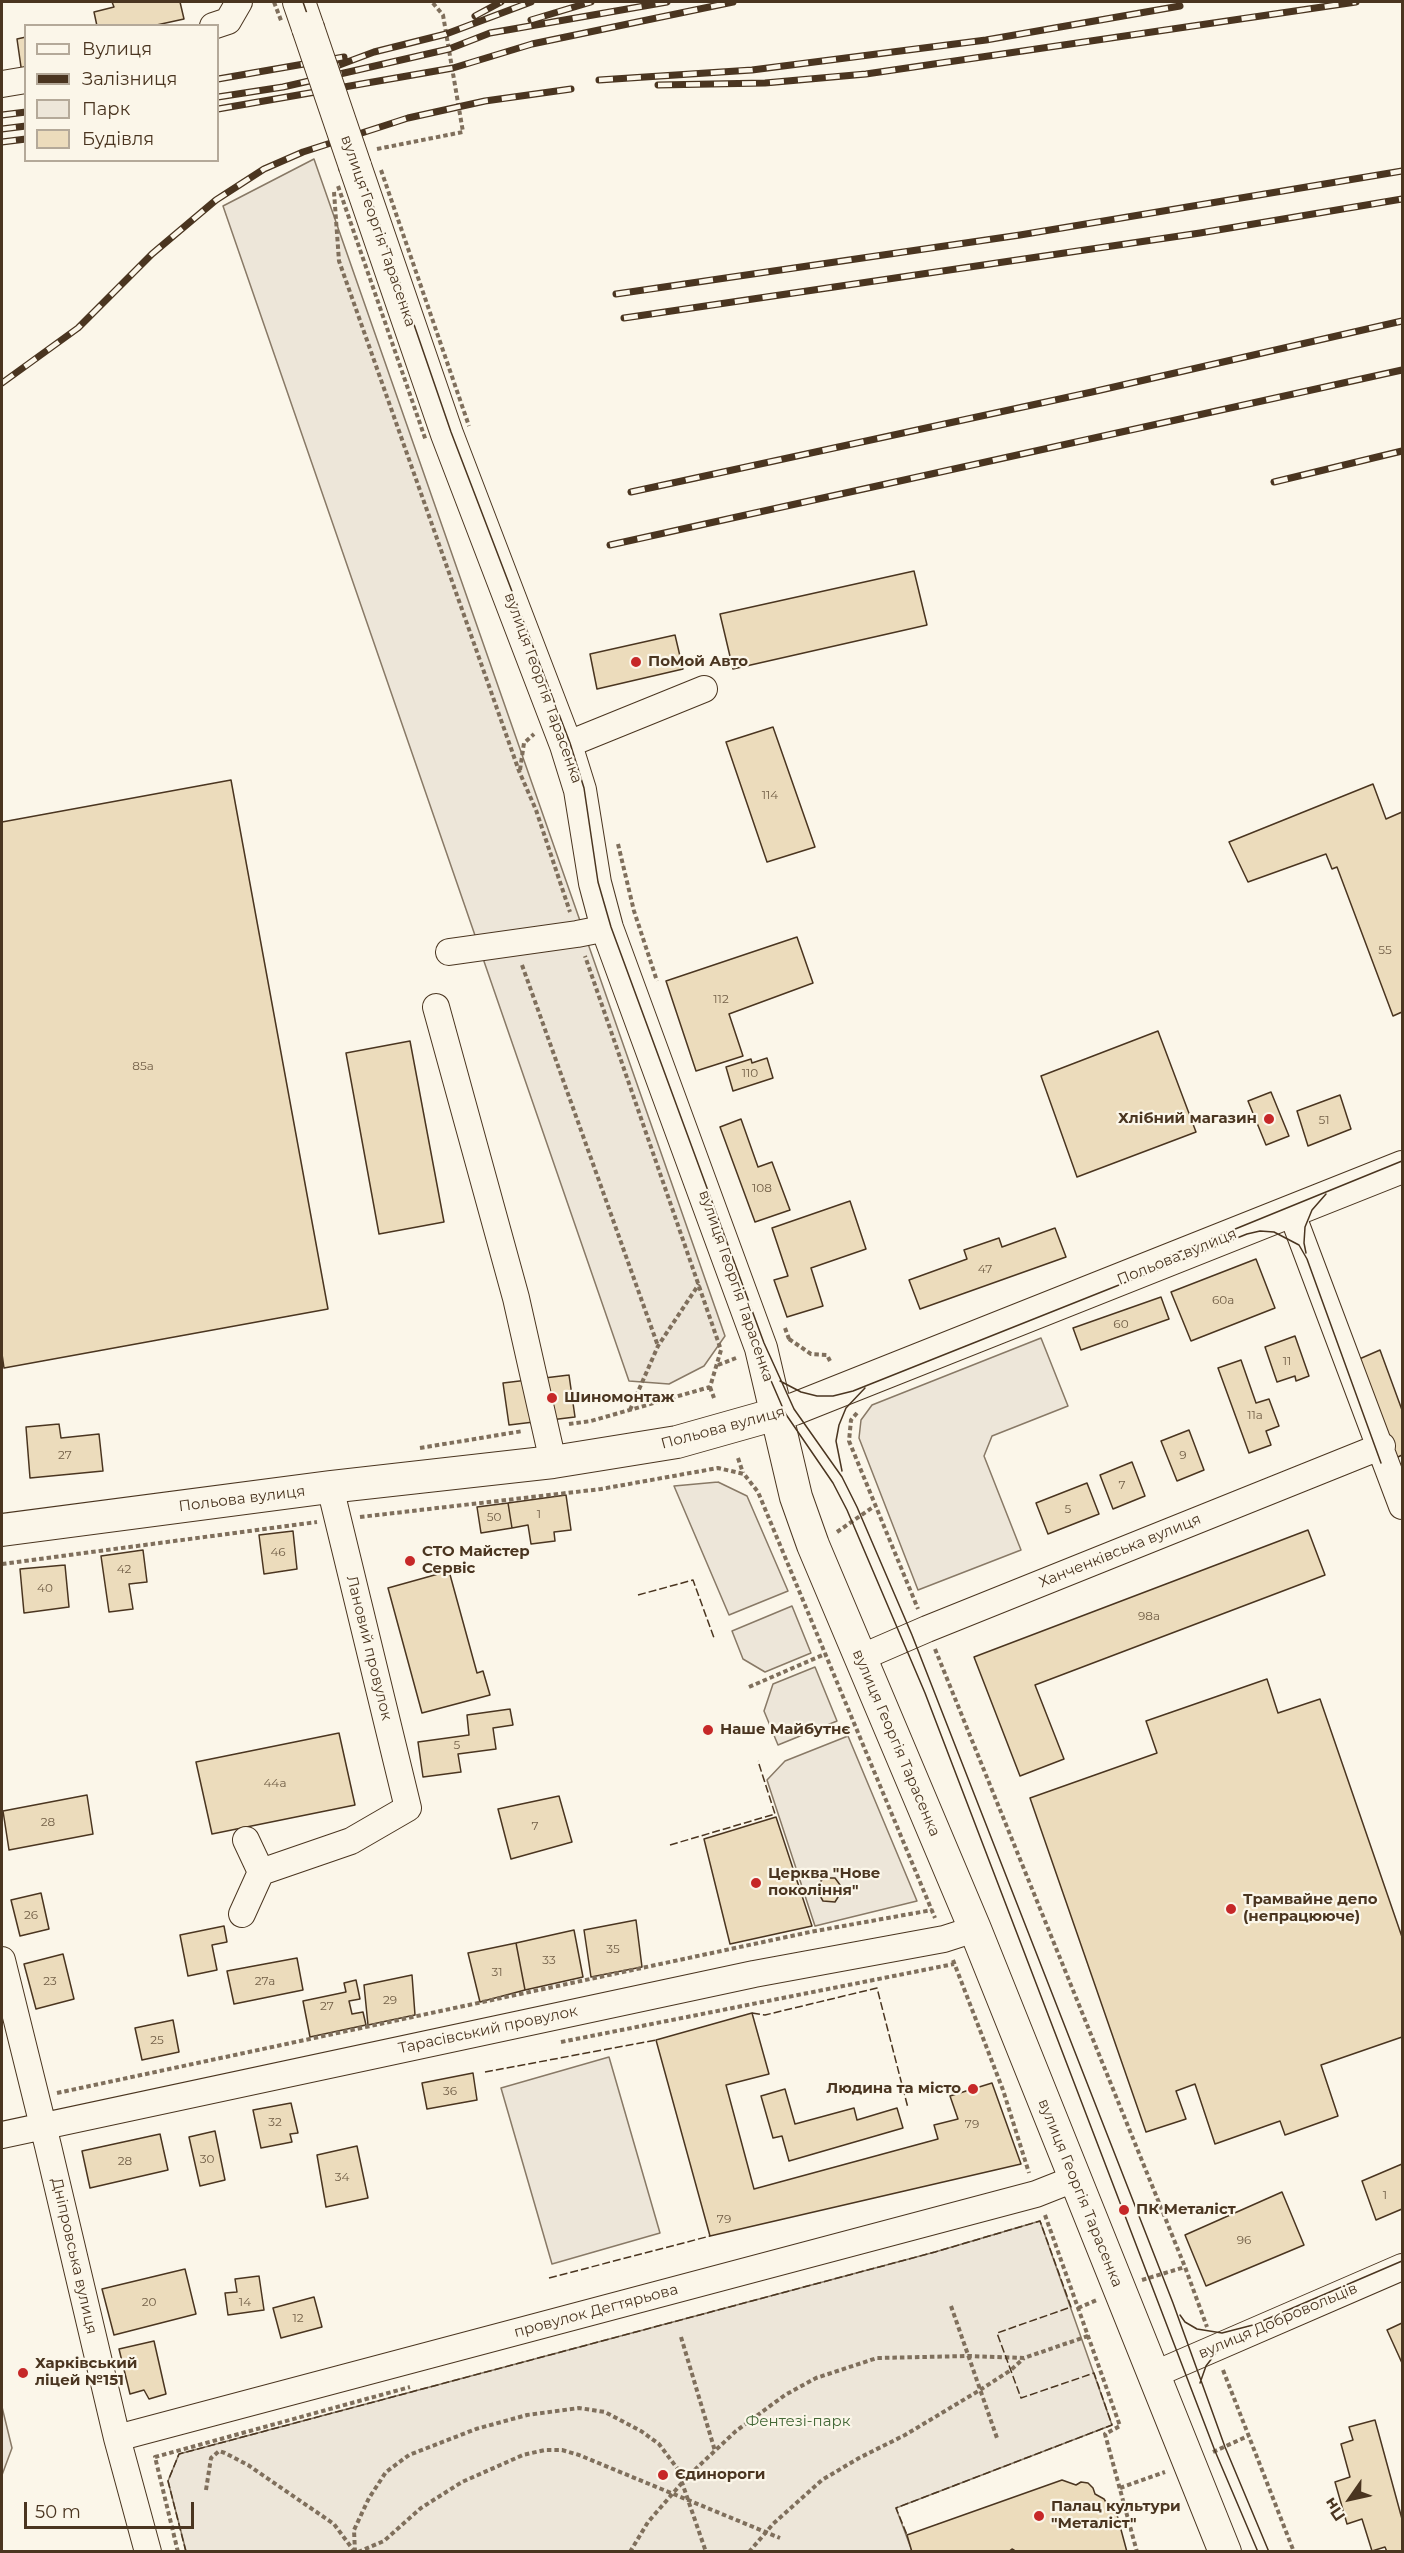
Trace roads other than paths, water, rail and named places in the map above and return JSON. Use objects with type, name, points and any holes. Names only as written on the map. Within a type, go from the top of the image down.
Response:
[{"type":"main road","name":"вулиця Георгія Тарасенка","points":[[290,13],[566,745],[580,790],[595,883],[607,928],[758,1340],[796,1497],[813,1545],[975,1929],[1225,2552]]},
{"type":"main road","name":"Польова вулиця","points":[[2,1530],[330,1487],[553,1462],[677,1442],[778,1415],[1402,1167]]},
{"type":"street","points":[[219,24],[228,21],[239,2]]},
{"type":"street","points":[[2,84],[24,80]]},
{"type":"street","points":[[566,745],[704,689]]},
{"type":"street","points":[[449,952],[607,928]]},
{"type":"street","points":[[435,1007],[516,1298],[553,1462]]},
{"type":"street","points":[[1291,1211],[1382,1446],[1402,1506]]},
{"type":"street","name":"Ханченківська вулиця","points":[[860,1658],[1382,1446]]},
{"type":"street","name":"Лановий провулок","points":[[261,1872],[351,1841],[408,1808],[330,1487]]},
{"type":"street","points":[[242,1914],[261,1872],[246,1840]]},
{"type":"street","name":"Тарасівський провулок","points":[[2,2135],[754,1974],[944,1940],[975,1929]]},
{"type":"street","name":"Дніпровська вулиця","points":[[2,1960],[117,2438],[148,2552]]},
{"type":"street","name":"провулок Дегтярьова","points":[[117,2438],[1037,2204],[1074,2179]]},
{"type":"street","name":"вулиця Добровольців","points":[[1153,2374],[1402,2267]]},
{"type":"tram line","points":[[303,2],[451,432],[570,743],[584,788],[598,882],[611,927],[764,1343],[794,1409],[842,1477],[912,1635],[1173,2303],[1225,2447],[1269,2552]]},
{"type":"tram line","points":[[1169,1256],[1402,1161]]},
{"type":"tram line","points":[[1306,1253],[1305,1227],[1312,1210],[1326,1194]]},
{"type":"tram line","points":[[780,1381],[801,1392],[817,1396],[833,1396],[853,1391],[1247,1234],[1260,1231],[1274,1232],[1299,1245],[1307,1259],[1381,1463]]},
{"type":"tram line","points":[[756,1346],[785,1413],[833,1483],[847,1510],[925,1693],[1215,2451],[1258,2552]]},
{"type":"tram line","points":[[842,1471],[836,1441],[839,1425],[846,1408],[865,1388]]},
{"type":"tram line","points":[[1180,2315],[1185,2322],[1197,2329],[1222,2333],[1253,2325],[1402,2261]]},
{"type":"tram line","points":[[1200,2383],[1206,2366],[1216,2353],[1243,2332]]},
{"type":"railway","points":[[475,16],[501,2]]},
{"type":"railway","points":[[326,70],[374,52],[446,34],[531,2]]},
{"type":"railway","points":[[531,20],[591,2]]},
{"type":"railway","points":[[219,97],[283,87],[449,49],[490,33],[667,2]]},
{"type":"railway","points":[[219,109],[453,68],[532,44],[733,2]]},
{"type":"railway","points":[[658,85],[765,83],[866,74],[1356,2]]},
{"type":"railway","points":[[599,80],[752,70],[986,40],[1180,6]]},
{"type":"railway","points":[[219,79],[344,57]]},
{"type":"railway","points":[[2,383],[78,328],[152,254],[216,200],[264,169],[303,152],[408,118],[485,101],[571,89]]},
{"type":"railway","points":[[2,115],[24,112]]},
{"type":"railway","points":[[2,129],[24,126]]},
{"type":"railway","points":[[2,142],[24,139]]},
{"type":"railway","points":[[616,294],[1020,235],[1402,171]]},
{"type":"railway","points":[[624,318],[1200,233],[1402,199]]},
{"type":"railway","points":[[631,492],[1092,392],[1402,321]]},
{"type":"railway","points":[[610,545],[1402,370]]},
{"type":"railway","points":[[1274,482],[1402,451]]},
{"type":"place","name":"ПоМой Авто","points":[[636,662]]},
{"type":"place","name":"Хлібний магазин","points":[[1269,1119]]},
{"type":"place","name":"Шиномонтаж","points":[[552,1398]]},
{"type":"place","name":"СТО Майстер Сервіс","points":[[410,1561]]},
{"type":"place","name":"Наше Майбутнє","points":[[708,1730]]},
{"type":"place","name":"Церква \"Нове покоління\"","points":[[756,1883]]},
{"type":"place","name":"Трамвайне депо (непрацююче)","points":[[1231,1909]]},
{"type":"place","name":"Людина та місто","points":[[973,2089]]},
{"type":"place","name":"ПК Металіст","points":[[1124,2210]]},
{"type":"place","name":"Харківський ліцей №151","points":[[23,2373]]},
{"type":"place","name":"Єдинороги","points":[[663,2475]]},
{"type":"place","name":"Палац культури \"Металіст\"","points":[[1039,2516]]},
{"type":"park label","name":"Фентезі-парк","points":[[798,2422]]}]
